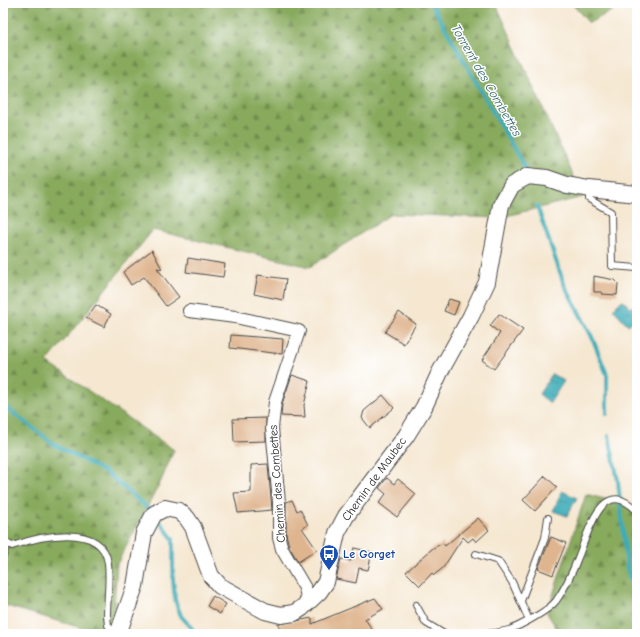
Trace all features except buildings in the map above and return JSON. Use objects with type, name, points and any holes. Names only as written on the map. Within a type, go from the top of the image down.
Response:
[{"type":"street","name":"Chemin de Maubec","points":[[118,634],[134,586],[144,533],[154,514],[165,508],[179,511],[188,518],[193,527],[211,576],[220,586],[265,611],[281,615],[294,612],[308,603],[326,582],[337,533],[346,516],[413,424],[471,316],[487,282],[501,205],[512,185],[528,176],[547,178],[567,185],[589,189],[637,194]]},
{"type":"street","name":"Chemin des Combettes","points":[[189,311],[235,317],[299,331],[275,402],[272,428],[279,502],[279,538],[282,549],[305,588],[308,603]]},
{"type":"lane","points":[[589,189],[590,199],[612,212],[612,266],[637,268]]},
{"type":"lane","points":[[488,634],[508,630],[529,620],[555,603],[570,578],[595,514],[604,504],[615,499],[625,501],[637,511]]},
{"type":"lane","points":[[521,601],[545,538],[548,518]]},
{"type":"lane","points":[[3,556],[5,542],[12,546],[50,535],[83,536],[99,545],[108,562],[107,616],[108,624],[114,634]]},
{"type":"lane","points":[[476,554],[498,561],[512,582],[529,620]]},
{"type":"lane","points":[[416,605],[426,623],[444,634]]},
{"type":"green space","points":[[3,3],[493,3],[497,6],[583,197],[498,218],[391,214],[310,267],[153,230],[47,362],[174,450],[161,481],[117,564],[112,634],[102,634],[3,605]]},
{"type":"green space","points":[[571,3],[627,3],[589,23]]},
{"type":"green space","points":[[586,494],[634,507],[637,529],[637,634],[560,634],[547,613]]},
{"type":"water","points":[[622,300],[631,308],[637,304],[637,318],[628,325],[613,309]]},
{"type":"water","points":[[552,374],[564,381],[550,403],[539,394]]},
{"type":"water","points":[[562,491],[577,498],[567,516],[553,511]]},
{"type":"waterway","name":"Torrent des Combettes","points":[[431,3],[525,168]]},
{"type":"waterway","name":"Torrent des Combettes","points":[[537,206],[564,284],[592,337],[607,375],[607,414]]},
{"type":"waterway","points":[[3,405],[55,445],[107,473],[152,512]]},
{"type":"waterway","name":"Torrent des Combettes","points":[[609,436],[618,481],[627,568],[637,606]]},
{"type":"waterway","points":[[156,517],[173,539],[173,580],[175,600],[181,616],[197,634]]},
{"type":"place","name":"Le Gorget","points":[[329,571]]}]
